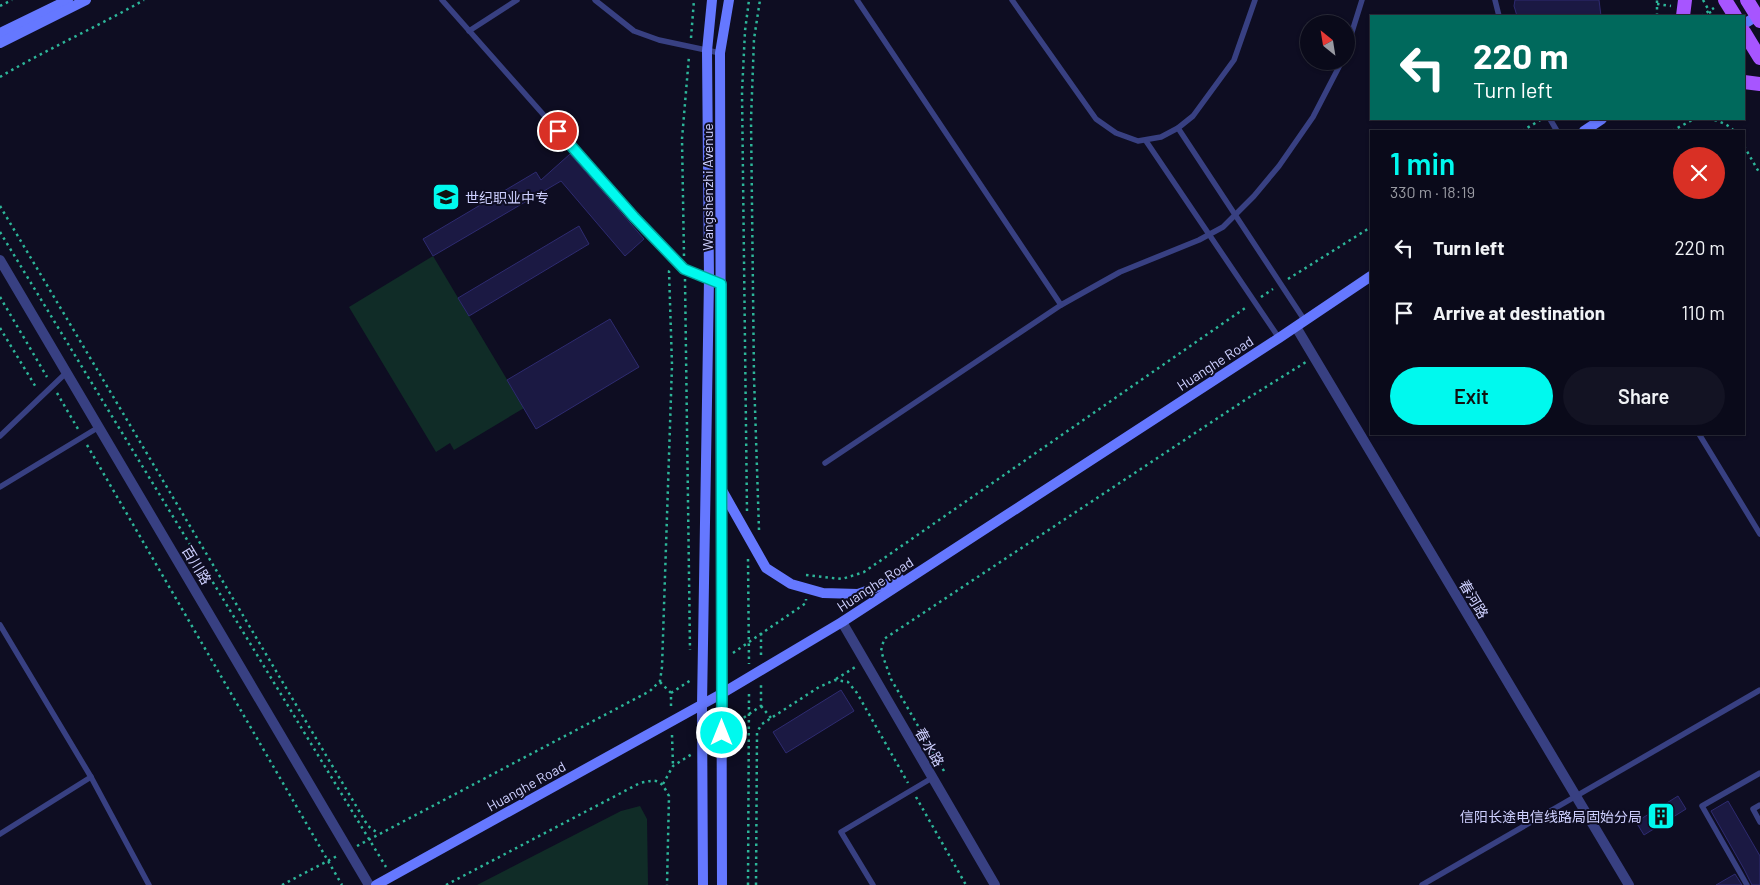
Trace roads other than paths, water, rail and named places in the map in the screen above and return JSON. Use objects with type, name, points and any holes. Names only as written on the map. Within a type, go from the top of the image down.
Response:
[{"type":"main road","points":[[0,33],[68,0]]},
{"type":"main road","points":[[0,43],[86,0]]},
{"type":"main road","points":[[703,885],[702,705],[708,279],[707,51],[712,0]]},
{"type":"main road","name":"Wangshenzhi Avenue","points":[[722,885],[720,53],[729,0]]},
{"type":"main road","points":[[1683,15],[1685,0]]},
{"type":"main road","points":[[1725,0],[1734,15]]},
{"type":"main road","points":[[1745,24],[1759,17],[1747,0]]},
{"type":"main road","points":[[1745,34],[1760,58]]},
{"type":"main road","points":[[1745,82],[1760,84]]},
{"type":"main road","points":[[1586,130],[1600,120]]},
{"type":"main road","name":"Huanghe Road","points":[[376,885],[722,694],[842,622],[1280,338],[1370,277]]},
{"type":"main road","points":[[722,490],[766,568],[792,584],[823,593],[858,594],[917,573]]},
{"type":"street","name":"百川路","points":[[0,260],[369,885]]},
{"type":"street","name":"春河路","points":[[1296,327],[1630,885]]},
{"type":"street","name":"春水路","points":[[842,622],[995,885]]},
{"type":"lane","points":[[442,0],[634,217],[684,269],[721,284]]},
{"type":"lane","points":[[469,31],[517,0]]},
{"type":"lane","points":[[595,0],[634,31],[660,40],[720,53]]},
{"type":"lane","points":[[857,0],[1061,305]]},
{"type":"lane","points":[[1012,0],[1096,119],[1116,133],[1138,141],[1161,138],[1193,116],[1234,60],[1255,0]]},
{"type":"lane","points":[[1355,22],[1362,0]]},
{"type":"lane","points":[[1495,0],[1499,15]]},
{"type":"lane","points":[[825,462],[1061,305],[1120,272],[1210,235],[1223,227],[1279,166],[1314,117],[1338,70]]},
{"type":"lane","points":[[1178,128],[1305,321]]},
{"type":"lane","points":[[1146,141],[1280,338]]},
{"type":"lane","points":[[0,436],[67,372]]},
{"type":"lane","points":[[0,487],[99,427]]},
{"type":"lane","points":[[1700,435],[1760,534]]},
{"type":"lane","points":[[0,625],[91,777],[149,885]]},
{"type":"lane","points":[[1422,885],[1760,690]]},
{"type":"lane","points":[[1747,885],[1702,806],[1760,773]]},
{"type":"lane","points":[[0,834],[91,777]]},
{"type":"lane","points":[[873,885],[841,832],[932,778]]},
{"type":"lane","points":[[1760,805],[1753,809],[1760,822]]},
{"type":"place","name":"世纪职业中专","points":[[446,197]]},
{"type":"place","name":"信阳长途电信线路局固始分局","points":[[1661,816]]}]
